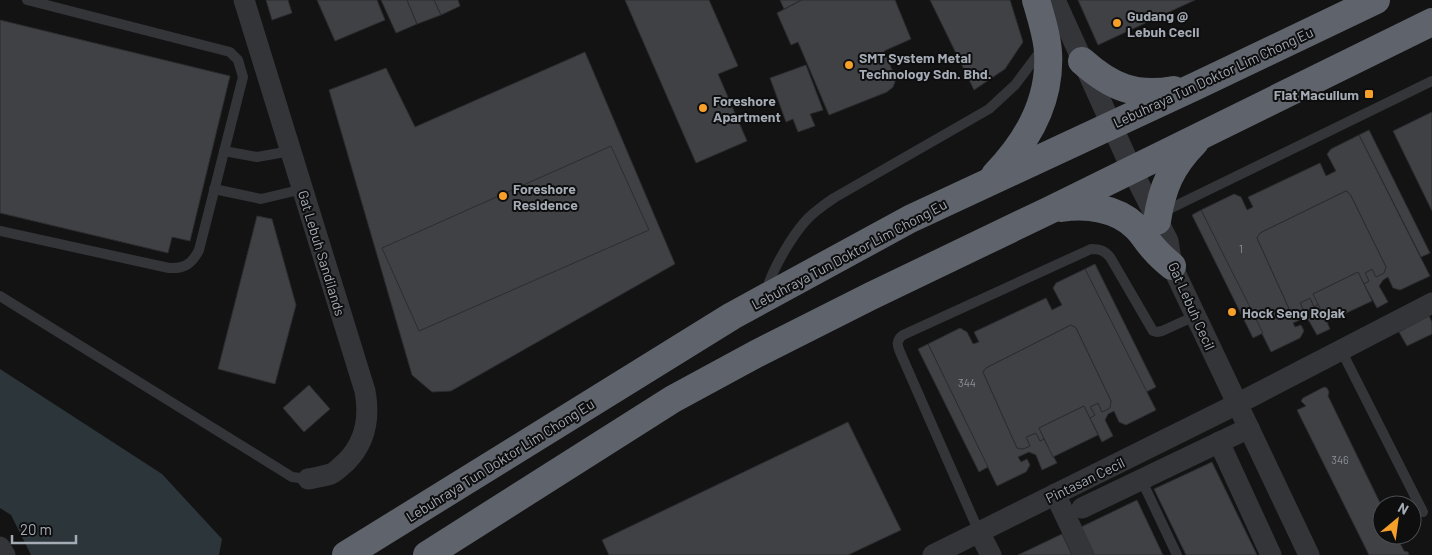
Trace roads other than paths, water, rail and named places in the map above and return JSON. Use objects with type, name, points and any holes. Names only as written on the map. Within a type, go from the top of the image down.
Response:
[{"type":"highway","points":[[988,183],[1017,150],[1037,114],[1046,84],[1048,67],[1046,43],[1036,0]]},
{"type":"highway","name":"Lebuhraya Tun Doktor Lim Chong Eu","points":[[346,555],[732,316],[910,218],[1196,86],[1376,0]]},
{"type":"highway","points":[[427,555],[673,399],[756,354],[1432,22]]},
{"type":"highway","points":[[1082,61],[1105,80],[1132,90],[1157,93],[1196,86]]},
{"type":"highway","points":[[1158,218],[1160,203],[1175,165],[1201,136]]},
{"type":"highway","points":[[1050,210],[1085,206],[1100,208],[1117,214],[1135,225],[1154,249],[1172,266]]},
{"type":"street","name":"Gat Lebuh Sandilands","points":[[244,0],[365,391],[368,408],[366,428],[361,443],[353,455],[332,473],[308,479]]},
{"type":"street","name":"Gat Lebuh Cecil","points":[[1059,8],[1132,170],[1168,240],[1172,266],[1309,555]]},
{"type":"street","name":"Pintasan Cecil","points":[[932,555],[1238,404],[1432,303]]},
{"type":"street","points":[[1082,508],[1249,428]]},
{"type":"street","points":[[1219,442],[1271,555]]},
{"type":"street","points":[[1056,494],[1084,555]]},
{"type":"street","points":[[980,532],[991,555]]},
{"type":"street","points":[[0,547],[5,555]]},
{"type":"lane","points":[[0,231],[168,268],[179,268],[187,265],[195,259],[199,250],[243,77],[238,60],[230,52],[27,0]]},
{"type":"lane","points":[[764,299],[771,275],[790,242],[813,212],[842,193],[990,108],[1016,85],[1046,43],[1059,8]]},
{"type":"lane","points":[[1158,218],[1432,81]]},
{"type":"lane","points":[[224,150],[257,157],[291,151]]},
{"type":"lane","points":[[214,189],[262,199],[303,190]]},
{"type":"lane","points":[[980,532],[900,352],[897,342],[899,338],[1091,249],[1098,249],[1110,257],[1153,331],[1162,332],[1195,316]]},
{"type":"lane","points":[[0,296],[292,477],[308,479]]},
{"type":"lane","points":[[1341,350],[1423,512]]},
{"type":"lane","points":[[1142,479],[1177,555]]},
{"type":"place","name":"Gudang @ Lebuh Cecil","points":[[1117,23]]},
{"type":"place","name":"SMT System Metal Technology Sdn. Bhd.","points":[[849,65]]},
{"type":"place","name":"Flat Macullum","points":[[1369,94]]},
{"type":"place","name":"Foreshore Apartment","points":[[703,108]]},
{"type":"place","name":"Foreshore Residence","points":[[503,196]]},
{"type":"place","name":"Hock Seng Rojak","points":[[1232,312]]}]
